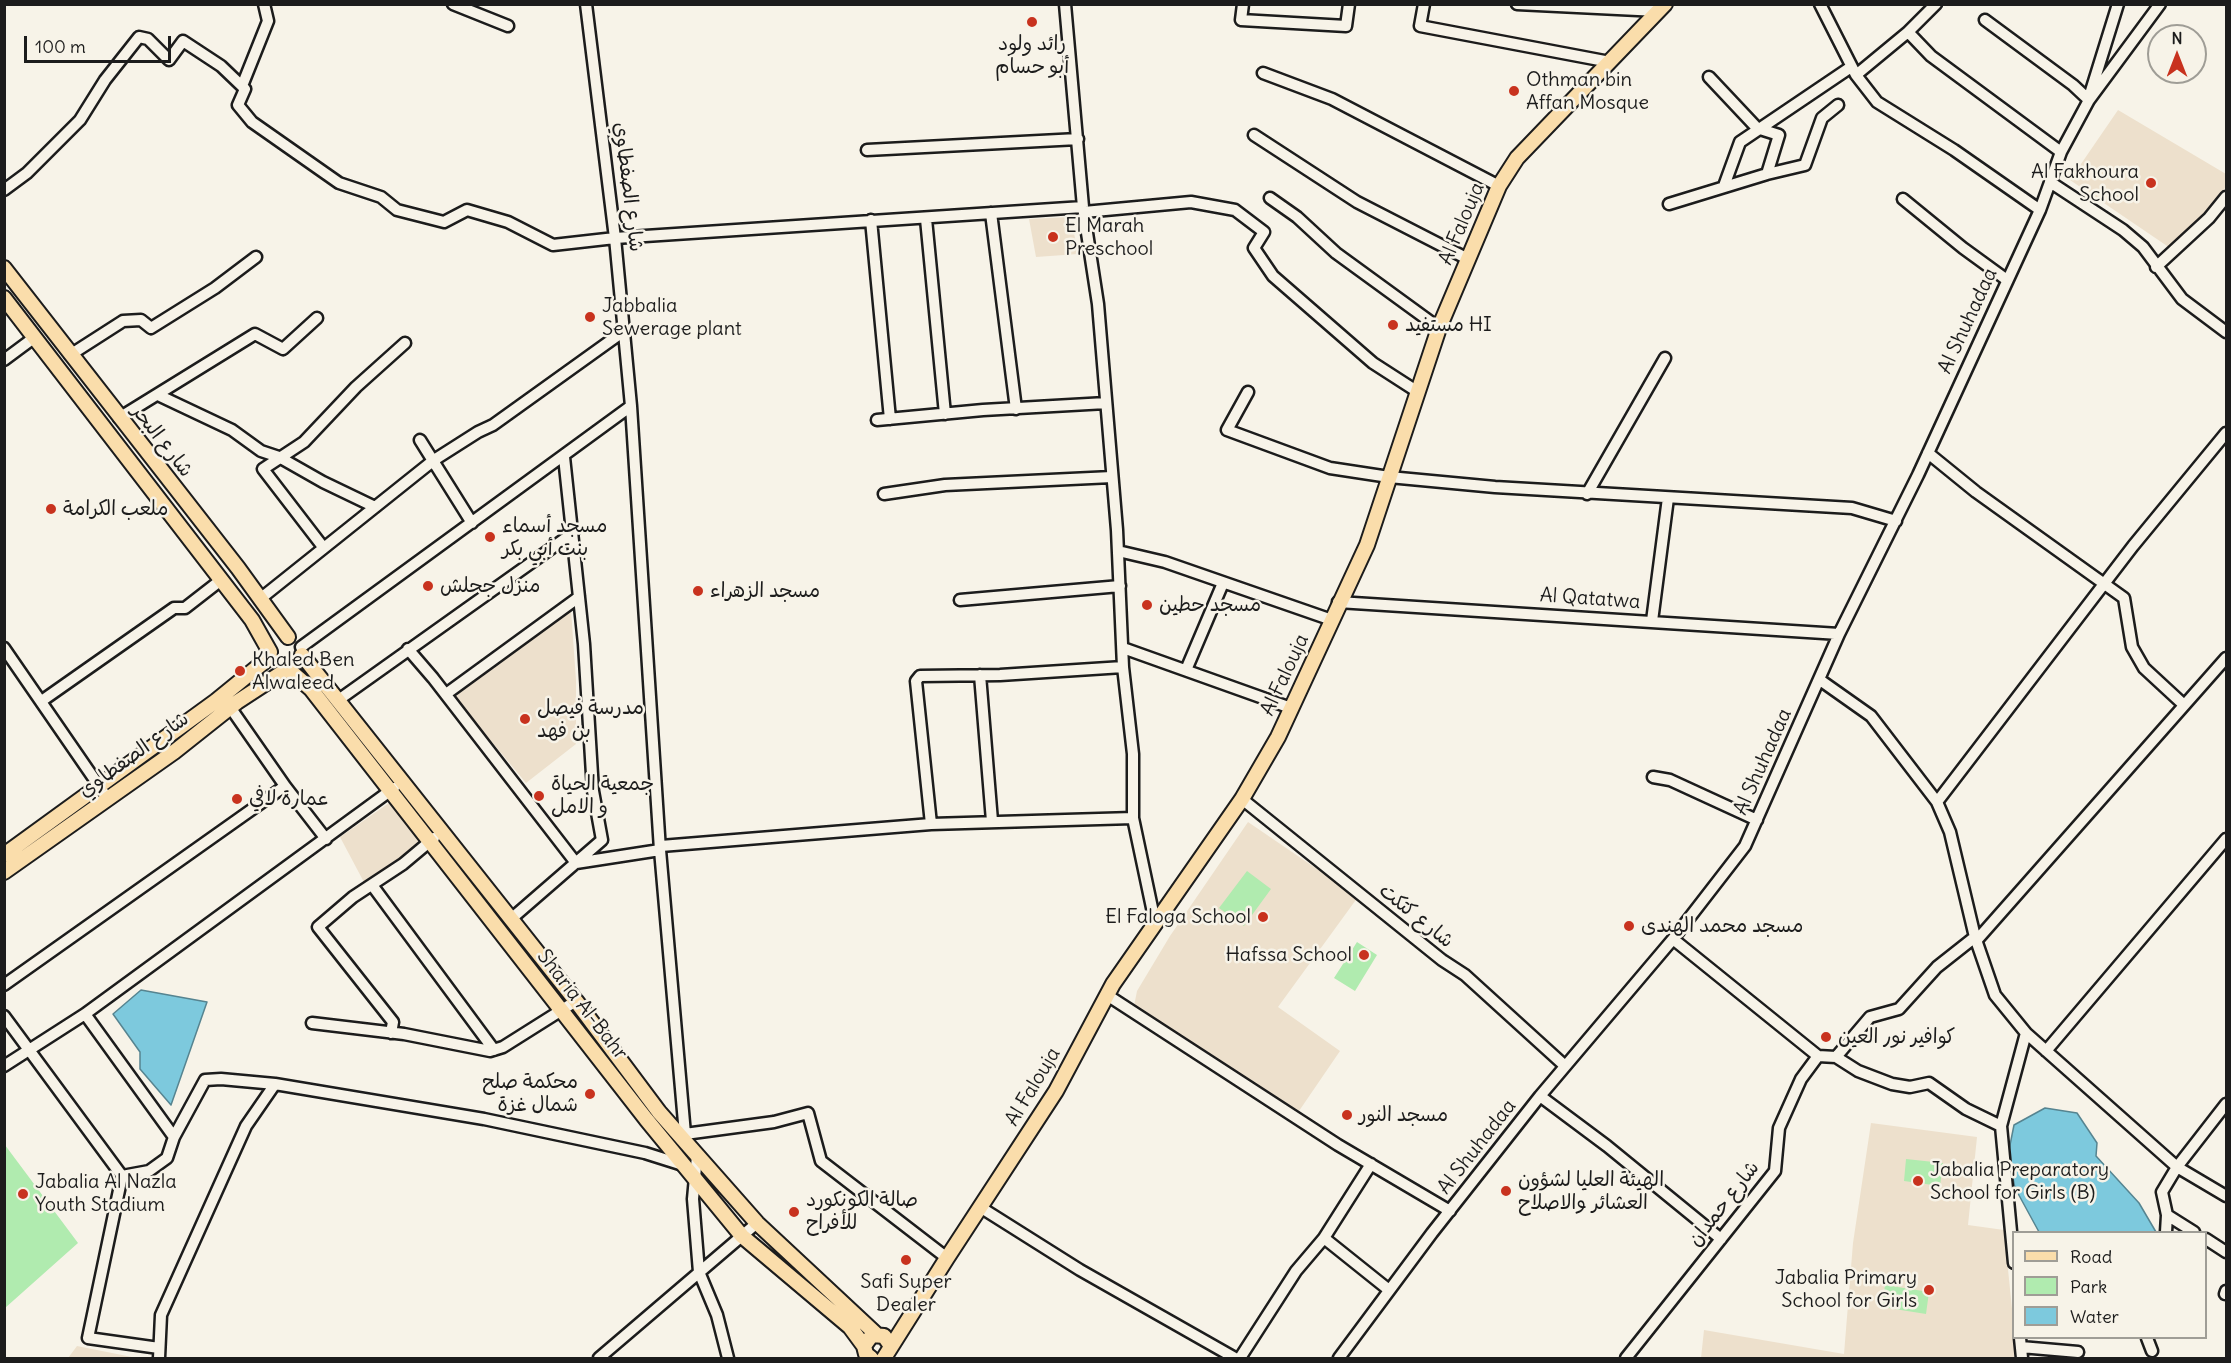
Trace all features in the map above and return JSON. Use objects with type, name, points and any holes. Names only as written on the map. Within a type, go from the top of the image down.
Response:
[{"type":"main road","name":"Al Falouja","points":[[887,1355],[1056,1091],[1107,995],[1242,798],[1278,737],[1332,620],[1338,602],[1367,545],[1439,328],[1499,186],[1517,158],[1661,8]]},
{"type":"main road","name":"شارع البحر","points":[[4,268],[288,638]]},
{"type":"main road","name":"شارع البحر","points":[[4,298],[221,580],[264,638],[270,655]]},
{"type":"main road","points":[[288,638],[302,651],[300,663],[287,670],[276,666],[270,655],[274,643],[288,638]]},
{"type":"main road","name":"Sharia Al-Bahr","points":[[302,651],[396,786]]},
{"type":"main road","name":"شارع الصفطاوي","points":[[4,855],[216,701],[270,655]]},
{"type":"main road","name":"Sharia Al-Bahr","points":[[287,670],[311,689],[396,786],[436,837],[561,1010],[742,1236],[850,1327],[871,1359]]},
{"type":"main road","name":"شارع الصفطاوي","points":[[4,872],[174,753],[230,707],[287,670]]},
{"type":"main road","name":"Sharia Al-Bahr","points":[[436,837],[511,919],[697,1156],[757,1223],[876,1334],[888,1338],[887,1355]]},
{"type":"main road","points":[[864,1346],[868,1338],[876,1334]]},
{"type":"street","points":[[242,86],[268,21],[264,4]]},
{"type":"street","points":[[453,4],[508,26]]},
{"type":"street","name":"شارع الصفطاوي","points":[[586,4],[615,238],[632,406],[660,848],[682,1135]]},
{"type":"street","points":[[1065,4],[1083,210],[1098,304],[1118,551],[1123,668],[1133,754],[1133,818],[1155,922]]},
{"type":"street","points":[[1243,4],[1241,20],[1346,26],[1349,4]]},
{"type":"street","points":[[1424,4],[1420,26],[1610,62]]},
{"type":"street","points":[[1517,4],[1661,8]]},
{"type":"street","points":[[1820,4],[1854,71],[1877,102],[1962,155],[2040,210]]},
{"type":"street","points":[[1724,186],[1740,141],[1757,128],[1776,120],[1854,71],[1908,32],[1936,4]]},
{"type":"street","points":[[2089,100],[2118,4]]},
{"type":"street","points":[[2089,100],[2160,4]]},
{"type":"street","points":[[1985,20],[2073,85],[2089,100]]},
{"type":"street","points":[[1908,32],[1931,56],[2061,152]]},
{"type":"street","points":[[4,190],[27,173],[80,120],[105,80],[139,37],[148,39],[169,60],[183,41],[221,66],[245,89],[238,105],[252,122],[339,183],[381,197],[397,210],[444,222],[467,210],[508,222],[552,245],[615,238],[871,220],[926,219],[991,213],[1083,210],[1191,202],[1235,210],[1264,232],[1254,248],[1273,276],[1374,363],[1419,392]]},
{"type":"street","points":[[1263,73],[1332,99],[1499,186]]},
{"type":"street","points":[[1709,76],[1757,128],[1779,135],[1767,174]]},
{"type":"street","name":"Al Shuhadaa","points":[[1341,1358],[1389,1290],[1564,1065],[1673,939],[1745,846],[1839,634],[1896,521],[2040,210],[2061,152],[2089,100]]},
{"type":"street","points":[[1669,204],[1724,186],[1805,165],[1822,118],[1838,105]]},
{"type":"street","points":[[1254,135],[1357,202],[1468,258]]},
{"type":"street","points":[[867,150],[1078,139]]},
{"type":"street","points":[[2050,182],[2123,230],[2143,247],[2182,299],[2226,333]]},
{"type":"street","points":[[2156,267],[2210,218],[2226,197]]},
{"type":"street","points":[[1270,198],[1298,217],[1336,253],[1439,328]]},
{"type":"street","points":[[1903,199],[2007,280]]},
{"type":"street","points":[[991,213],[1016,409]]},
{"type":"street","points":[[926,219],[945,414]]},
{"type":"street","points":[[871,220],[890,419]]},
{"type":"street","points":[[70,355],[123,321],[141,320],[151,328],[215,288],[256,257]]},
{"type":"street","points":[[119,418],[255,334],[283,349],[317,318]]},
{"type":"street","points":[[260,599],[434,460],[493,425],[624,332]]},
{"type":"street","points":[[4,360],[35,337]]},
{"type":"street","points":[[323,547],[263,469],[304,442],[356,387],[405,343]]},
{"type":"street","points":[[1587,494],[1665,358]]},
{"type":"street","points":[[1248,393],[1227,430],[1330,468],[1389,477],[1587,494],[1852,508],[1896,521]]},
{"type":"street","points":[[158,395],[232,430],[261,451],[279,457],[323,482],[375,507]]},
{"type":"street","points":[[878,420],[1106,403]]},
{"type":"street","points":[[302,651],[632,406]]},
{"type":"street","points":[[1937,802],[2164,506],[2226,433]]},
{"type":"street","points":[[420,440],[472,523]]},
{"type":"street","points":[[1928,453],[1976,492],[2124,598],[2132,647],[2144,668],[2184,705]]},
{"type":"street","points":[[511,919],[602,840],[593,791],[579,597],[564,457]]},
{"type":"street","points":[[884,495],[945,485],[1112,477]]},
{"type":"street","points":[[1652,621],[1668,498]]},
{"type":"street","points":[[337,701],[573,533]]},
{"type":"street","points":[[1118,551],[1165,562],[1332,620]]},
{"type":"street","points":[[42,700],[174,608],[185,608],[221,580]]},
{"type":"street","points":[[1186,670],[1223,583]]},
{"type":"street","points":[[960,600],[1120,586]]},
{"type":"street","points":[[446,694],[579,597]]},
{"type":"street","name":"Al Qatatwa","points":[[1338,602],[1839,634]]},
{"type":"street","points":[[4,648],[42,700],[108,800]]},
{"type":"street","points":[[1123,648],[1291,708]]},
{"type":"street","points":[[408,649],[446,694],[576,863]]},
{"type":"street","points":[[1836,1057],[1870,1017],[1899,1009],[1937,967],[1975,939],[2226,658]]},
{"type":"street","points":[[931,824],[916,681],[920,676],[1123,668]]},
{"type":"street","points":[[980,675],[992,821]]},
{"type":"street","points":[[1820,680],[1871,716],[1937,802],[1950,832],[1975,939],[1995,995],[2026,1033],[2177,1167],[2226,1196]]},
{"type":"street","points":[[230,707],[285,786],[326,839]]},
{"type":"street","points":[[1653,777],[1670,780],[1757,820]]},
{"type":"street","points":[[4,985],[285,786]]},
{"type":"street","points":[[4,1066],[85,1014],[396,786]]},
{"type":"street","name":"شارع كتكت","points":[[1242,798],[1442,960],[1465,975],[1564,1065]]},
{"type":"street","points":[[576,863],[660,848],[931,824],[1133,818]]},
{"type":"street","points":[[391,1033],[393,1022],[318,927],[436,837]]},
{"type":"street","points":[[2046,1051],[2226,839]]},
{"type":"street","points":[[372,885],[494,1050]]},
{"type":"street","points":[[1673,939],[1818,1056],[1836,1057],[1858,1071],[1892,1084],[1910,1087],[1929,1083],[1966,1109],[2001,1126]]},
{"type":"street","points":[[1107,995],[1371,1164],[1450,1210]]},
{"type":"street","points":[[312,1023],[494,1050],[576,1001]]},
{"type":"street","points":[[85,1014],[174,1137]]},
{"type":"street","points":[[4,1016],[122,1176],[88,1338],[159,1349],[161,1315],[246,1126],[274,1084]]},
{"type":"street","points":[[2012,1252],[2001,1126],[2026,1033]]},
{"type":"street","name":"شارع حمدان","points":[[1626,1359],[1775,1171],[1779,1128],[1801,1079],[1818,1056]]},
{"type":"street","points":[[122,1176],[149,1171],[167,1158],[174,1137],[205,1080],[221,1079],[274,1084],[484,1119],[645,1153],[683,1165]]},
{"type":"street","points":[[1540,1096],[1607,1146],[1720,1239]]},
{"type":"street","points":[[2166,1231],[2167,1215],[2162,1192],[2177,1167],[2226,1104]]},
{"type":"street","points":[[682,1135],[774,1122],[808,1113],[821,1161],[947,1258]]},
{"type":"street","points":[[697,1156],[693,1177],[699,1272],[717,1315],[728,1359]]},
{"type":"street","points":[[1240,1359],[1296,1271],[1324,1238],[1371,1164]]},
{"type":"street","points":[[980,1207],[1080,1270],[1235,1359]]},
{"type":"street","points":[[2167,1215],[2191,1231]]},
{"type":"street","points":[[599,1359],[757,1223]]},
{"type":"street","points":[[1324,1238],[1389,1290]]},
{"type":"street","points":[[2207,1240],[2226,1252]]},
{"type":"street","points":[[2147,1339],[2152,1351]]},
{"type":"street","points":[[2022,1359],[2020,1342],[2078,1352]]},
{"type":"shaded area","name":"Al Fakhoura School","points":[[2118,110],[2226,174],[2226,187],[2173,250],[2070,180]]},
{"type":"shaded area","name":"El Marah Preschool","points":[[1071,217],[1078,254],[1036,257],[1029,219]]},
{"type":"shaded area","name":"مدرسة فيصل بن فهد","points":[[571,610],[576,680],[576,744],[526,783],[452,694]]},
{"type":"shaded area","points":[[389,803],[423,846],[366,886],[340,837]]},
{"type":"shaded area","points":[[1248,822],[1358,897],[1278,1007],[1340,1051],[1299,1111],[1137,1011],[1134,1006],[1137,991],[1170,936]]},
{"type":"shaded area","points":[[1871,1123],[1977,1137],[1968,1225],[2004,1230],[2012,1309],[2012,1339],[2015,1339],[2017,1358],[1701,1358],[1704,1330],[1844,1354],[1853,1243]]},
{"type":"shaded area","points":[[77,1346],[137,1358],[68,1358]]},
{"type":"green space","points":[[1247,871],[1271,889],[1244,926],[1219,908]]},
{"type":"green space","points":[[1357,942],[1377,955],[1355,991],[1334,978]]},
{"type":"green space","name":"Jabalia Al Nazla Youth Stadium","points":[[5,1145],[78,1243],[4,1308]]},
{"type":"green space","points":[[1906,1159],[1943,1163],[1940,1186],[1904,1181]]},
{"type":"green space","points":[[1885,1285],[1929,1292],[1926,1314],[1882,1307]]},
{"type":"water","points":[[141,990],[207,1002],[171,1105],[140,1069],[140,1052],[113,1014]]},
{"type":"water","points":[[2045,1108],[2077,1113],[2097,1143],[2096,1156],[2139,1203],[2155,1231],[2038,1231],[2015,1188],[2008,1155],[2014,1125]]},
{"type":"place","name":"رائد ولود أبو حسام","points":[[1032,22]]},
{"type":"place","name":"Othman bin Affan Mosque","points":[[1514,91]]},
{"type":"place","name":"Al Fakhoura School","points":[[2151,183]]},
{"type":"place","name":"El Marah Preschool","points":[[1053,237]]},
{"type":"place","name":"Jabbalia Sewerage plant","points":[[590,317]]},
{"type":"place","name":"مستفيد HI","points":[[1393,325]]},
{"type":"place","name":"ملعب الكرامة","points":[[51,509]]},
{"type":"place","name":"مسجد أسماء بنت أبي بكر","points":[[490,537]]},
{"type":"place","name":"منزل جحلش","points":[[428,586]]},
{"type":"place","name":"مسجد الزهراء","points":[[698,591]]},
{"type":"place","name":"مسجد حطين","points":[[1147,605]]},
{"type":"place","name":"Khaled Ben Alwaleed","points":[[240,671]]},
{"type":"place","name":"مدرسة فيصل بن فهد","points":[[525,719]]},
{"type":"place","name":"جمعية الحياة و الامل","points":[[539,796]]},
{"type":"place","name":"عمارة لافي","points":[[237,799]]},
{"type":"place","name":"El Faloga School","points":[[1263,917]]},
{"type":"place","name":"مسجد محمد الهندى","points":[[1629,926]]},
{"type":"place","name":"Hafssa School","points":[[1364,955]]},
{"type":"place","name":"كوافير نور العين","points":[[1826,1037]]},
{"type":"place","name":"محكمة صلح شمال غزة","points":[[590,1094]]},
{"type":"place","name":"مسجد النور","points":[[1347,1115]]},
{"type":"place","name":"Jabalia Preparatory School for Girls (B)","points":[[1918,1181]]},
{"type":"place","name":"الهيئة العليا لشؤون العشائر والاصلاح","points":[[1506,1191]]},
{"type":"place","name":"Jabalia Al Nazla Youth Stadium","points":[[23,1194]]},
{"type":"place","name":"صالة الكونكورد للأفراح","points":[[794,1212]]},
{"type":"place","name":"Safi Super Dealer","points":[[906,1260]]},
{"type":"place","name":"Jabalia Primary School for Girls","points":[[1929,1290]]}]
